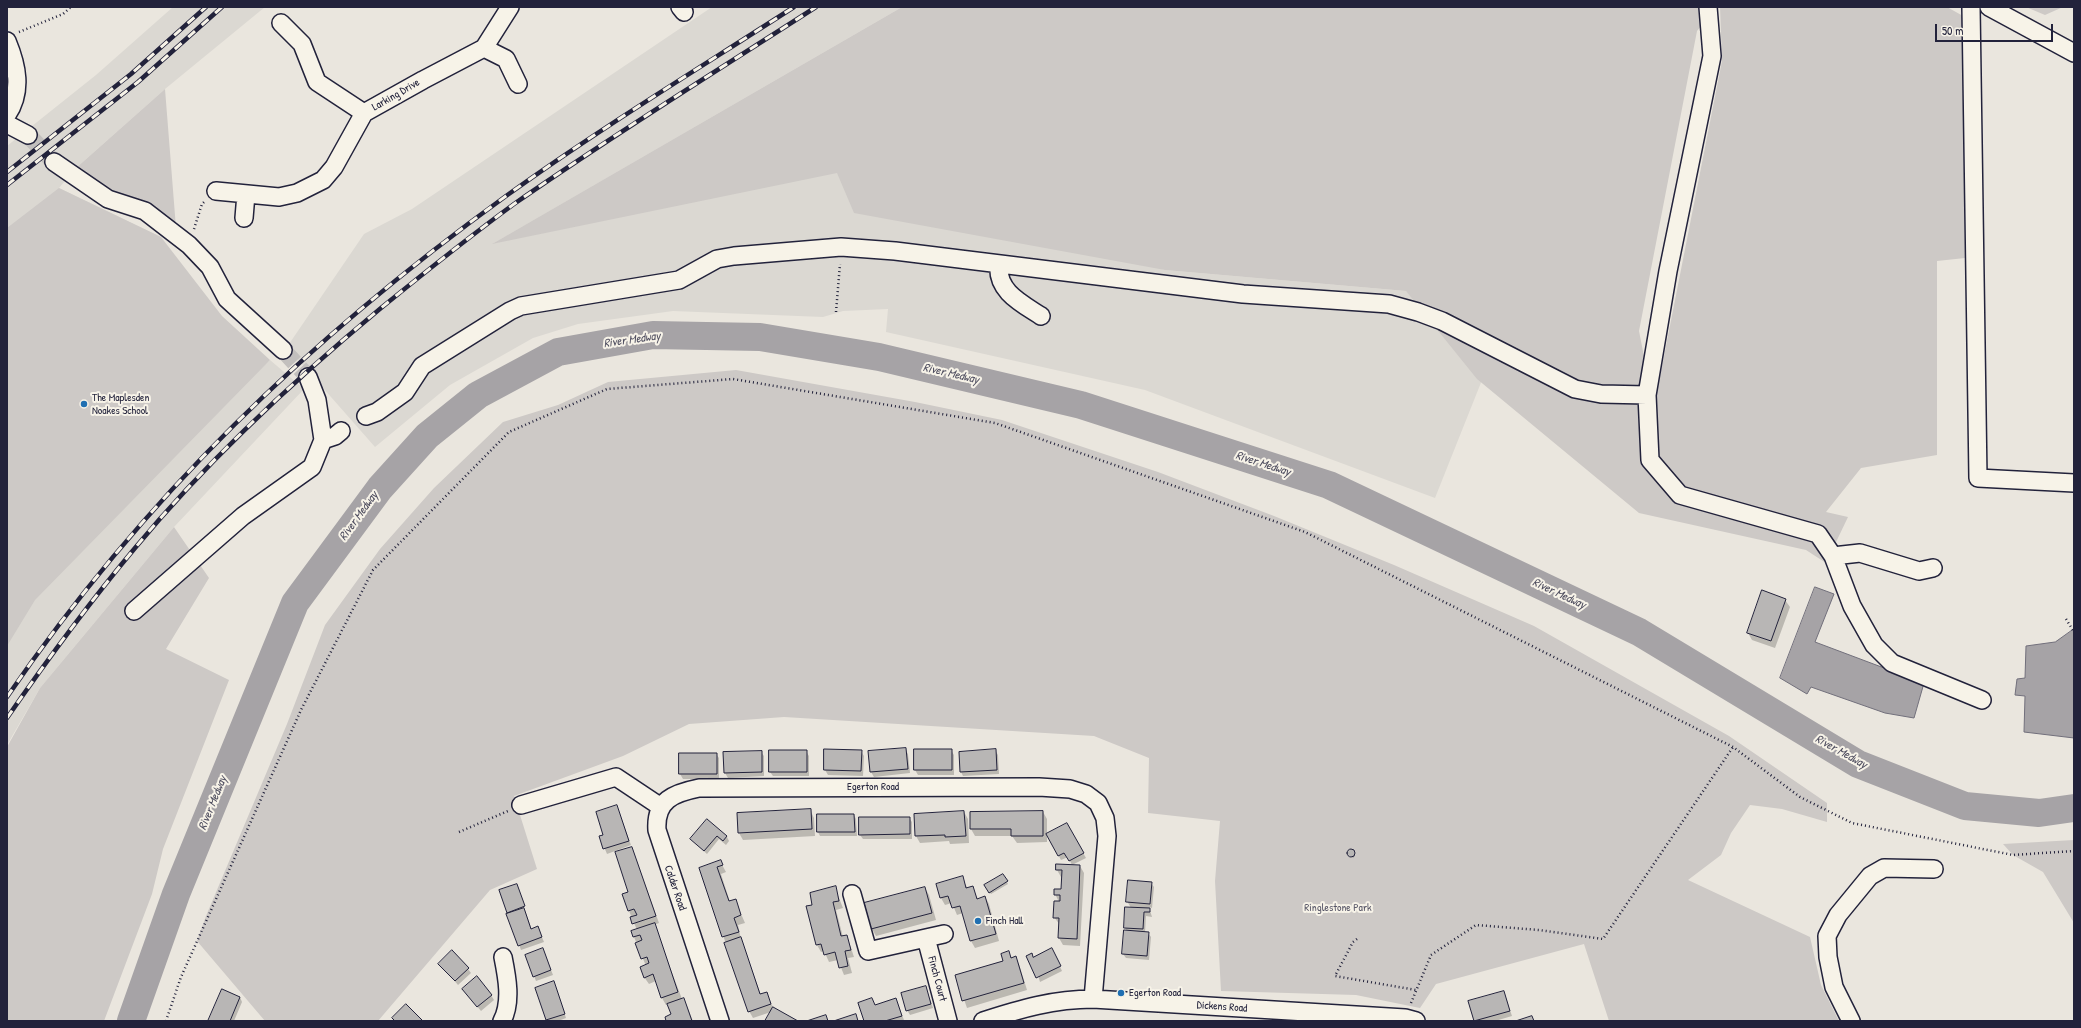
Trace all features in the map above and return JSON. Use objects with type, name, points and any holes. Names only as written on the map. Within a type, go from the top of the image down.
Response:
[{"type":"street","name":"Larking Drive","points":[[216,191],[279,197],[297,193],[323,180],[334,167],[364,113],[484,48],[510,7]]},
{"type":"street","points":[[1708,7],[1712,56],[1668,271],[1647,395],[1650,460],[1680,496],[1818,534],[1833,556],[1852,606],[1874,645],[1892,663],[1982,700]]},
{"type":"street","points":[[1971,7],[1978,478],[2074,483]]},
{"type":"street","points":[[1990,7],[2074,53]]},
{"type":"street","points":[[281,24],[302,44],[317,82],[364,113]]},
{"type":"street","points":[[7,115],[18,85],[11,37]]},
{"type":"street","points":[[484,48],[506,59],[518,84]]},
{"type":"street","points":[[7,124],[28,135]]},
{"type":"street","points":[[54,162],[108,199],[145,211],[189,245],[210,267],[227,299],[283,350]]},
{"type":"street","points":[[244,218],[246,194]]},
{"type":"street","points":[[366,416],[377,412],[405,392],[422,366],[510,311],[521,306],[679,280],[723,258],[841,247],[895,250],[1242,294],[1389,304],[1418,312],[1442,321],[1575,389],[1601,394],[1647,395]]},
{"type":"street","points":[[998,264],[998,278],[1002,286],[1013,298],[1041,316]]},
{"type":"street","points":[[134,611],[243,516],[312,467],[323,440],[317,400],[308,377]]},
{"type":"street","points":[[323,440],[335,436],[341,431]]},
{"type":"street","points":[[1833,556],[1860,553],[1919,571],[1933,568]]},
{"type":"street","points":[[521,805],[616,777],[661,807]]},
{"type":"street","name":"Egerton Road","points":[[661,807],[670,797],[677,793],[710,787],[1039,787],[1070,789],[1086,794],[1093,798],[1102,809],[1107,836],[1093,999]]},
{"type":"street","name":"Calder Road","points":[[661,807],[656,824],[658,837],[720,1021]]},
{"type":"street","points":[[1851,1021],[1834,987],[1828,957],[1827,936],[1838,915],[1870,876],[1884,868],[1934,869]]},
{"type":"street","points":[[852,894],[868,952],[944,934]]},
{"type":"street","name":"Finch Court","points":[[926,938],[948,1021]]},
{"type":"street","points":[[502,1021],[507,999],[508,982],[503,956]]},
{"type":"street","name":"Dickens Road","points":[[983,1021],[1048,1002],[1070,999],[1093,999],[1411,1019]]},
{"type":"path","points":[[11,37],[64,14],[71,7]]},
{"type":"path","points":[[189,245],[202,204],[216,191]]},
{"type":"path","points":[[836,312],[841,247]]},
{"type":"path","points":[[166,1021],[181,977],[301,710],[373,570],[509,432],[607,389],[733,379],[995,423],[1305,532],[1733,747],[1800,797],[1852,823],[2013,855],[2074,851]]},
{"type":"path","points":[[2066,619],[2074,632]]},
{"type":"path","points":[[1411,1019],[1416,990],[1431,955],[1476,925],[1539,930],[1603,939],[1733,747]]},
{"type":"path","points":[[459,832],[521,805]]},
{"type":"path","points":[[1357,939],[1353,942],[1335,976],[1416,990]]},
{"type":"shaded area","points":[[173,7],[265,7],[165,89],[76,168],[59,188],[161,237],[106,506],[270,360],[304,389],[174,527],[40,688],[7,745],[7,146],[96,75]]},
{"type":"shaded area","points":[[712,7],[902,7],[494,243],[837,172],[1165,270],[1406,291],[1488,365],[1435,498],[1145,390],[886,332],[888,309],[843,311],[823,317],[673,311],[578,324],[533,338],[450,385],[375,447],[287,347],[364,234],[412,209]]},
{"type":"shaded area","points":[[1815,587],[1834,594],[1815,642],[1924,683],[1914,718],[1885,713],[1811,687],[1807,694],[1780,678]]},
{"type":"shaded area","points":[[2074,629],[2074,738],[2024,732],[2025,696],[2015,695],[2017,679],[2025,678],[2026,646],[2055,642]]},
{"type":"green space","points":[[902,7],[1717,7],[1697,31],[1639,331],[1654,407],[1722,61],[1720,7],[1947,7],[1963,16],[1965,258],[1937,261],[1937,455],[1861,468],[1826,512],[1848,517],[1826,563],[1806,550],[1639,513],[1477,379],[1406,291],[1165,270],[854,213],[837,173],[492,244]]},
{"type":"green space","points":[[2026,7],[2063,7],[2045,15]]},
{"type":"green space","points":[[165,89],[176,228],[76,168]]},
{"type":"green space","name":"The Maplesden Noakes School","points":[[59,188],[161,237],[222,316],[270,360],[35,600],[7,646],[7,228]]},
{"type":"green space","name":"Ringlestone Park","points":[[736,370],[915,402],[1002,420],[1158,472],[1274,516],[1394,565],[1534,626],[1729,736],[1827,803],[1827,822],[1782,809],[1750,805],[1731,833],[1721,855],[1688,880],[1810,937],[1821,985],[1839,1021],[1609,1021],[1584,944],[1436,984],[1420,1008],[1356,995],[1221,991],[1215,881],[1220,821],[1148,813],[1149,758],[1094,736],[784,717],[689,724],[623,756],[514,796],[537,869],[490,890],[378,1021],[265,1021],[197,941],[206,916],[287,724],[325,625],[380,549],[434,488],[503,422],[558,405],[608,382]]},
{"type":"green space","points":[[174,527],[209,578],[166,649],[229,680],[163,849],[152,894],[104,1021],[7,1021],[7,747],[40,688]]},
{"type":"green space","points":[[2074,840],[2074,923],[2043,872],[2013,855],[2003,844]]},
{"type":"building","points":[[1762,590],[1786,599],[1771,641],[1747,633]]},
{"type":"building","points":[[906,748],[908,769],[870,772],[868,751]]},
{"type":"building","points":[[824,749],[862,750],[861,771],[824,770]]},
{"type":"building","points":[[914,749],[952,749],[952,770],[914,770]]},
{"type":"building","points":[[996,749],[997,770],[960,772],[959,752]]},
{"type":"building","points":[[769,750],[807,750],[807,772],[769,772]]},
{"type":"building","points":[[762,751],[762,772],[724,773],[723,752]]},
{"type":"building","points":[[679,753],[717,753],[717,774],[679,774]]},
{"type":"building","points":[[617,805],[629,841],[603,849],[599,836],[603,835],[596,812]]},
{"type":"building","points":[[811,809],[812,829],[738,833],[737,813]]},
{"type":"building","points":[[964,811],[966,836],[915,836],[914,814]]},
{"type":"building","points":[[1043,811],[1043,836],[1011,836],[1011,829],[970,829],[970,812]]},
{"type":"building","points":[[817,814],[854,814],[855,832],[817,832]]},
{"type":"building","points":[[859,817],[910,817],[910,834],[859,835]]},
{"type":"building","points":[[707,819],[727,836],[723,841],[717,836],[704,851],[690,839]]},
{"type":"building","points":[[1067,823],[1084,853],[1069,861],[1064,853],[1058,856],[1046,834]]},
{"type":"building","points":[[632,847],[656,916],[632,924],[630,917],[637,915],[634,909],[628,911],[622,894],[628,892],[615,852]]},
{"type":"building","points":[[1349,849],[1353,849],[1355,853],[1353,857],[1349,857],[1347,855],[1347,851]]},
{"type":"building","points":[[721,860],[723,865],[717,867],[729,901],[736,899],[741,915],[734,918],[739,932],[722,937],[699,868]]},
{"type":"building","points":[[1056,864],[1080,865],[1077,939],[1058,938],[1059,918],[1053,918],[1054,901],[1060,901],[1060,895],[1054,895],[1054,889],[1061,889],[1062,870],[1056,870]]},
{"type":"building","points":[[1003,874],[1008,881],[989,893],[984,885]]},
{"type":"building","name":"Finch Hall","points":[[963,876],[966,888],[973,886],[977,899],[985,896],[996,934],[970,941],[960,906],[952,908],[948,896],[940,898],[936,884]]},
{"type":"building","points":[[1128,880],[1152,882],[1150,904],[1126,902]]},
{"type":"building","points":[[517,884],[525,906],[507,913],[499,890]]},
{"type":"building","points":[[836,886],[839,901],[833,902],[841,936],[847,935],[851,950],[845,951],[848,966],[839,968],[835,952],[824,955],[821,944],[816,945],[806,906],[812,905],[810,893]]},
{"type":"building","points":[[925,887],[932,913],[871,929],[864,903]]},
{"type":"building","points":[[1125,907],[1150,908],[1150,912],[1144,912],[1143,929],[1124,928]]},
{"type":"building","points":[[524,908],[531,929],[538,926],[542,937],[518,946],[506,914]]},
{"type":"building","points":[[655,923],[678,992],[661,998],[653,974],[644,978],[640,967],[649,963],[647,957],[641,959],[635,943],[642,940],[640,935],[633,937],[631,931]]},
{"type":"building","points":[[1124,930],[1149,932],[1147,956],[1122,954]]},
{"type":"building","points":[[741,937],[760,994],[767,992],[771,1004],[748,1012],[724,943]]},
{"type":"building","points":[[543,948],[551,970],[533,977],[525,955]]},
{"type":"building","points":[[1052,948],[1061,966],[1036,978],[1026,956],[1032,953],[1033,957]]},
{"type":"building","points":[[452,950],[469,968],[455,981],[438,964]]},
{"type":"building","points":[[1009,951],[1011,958],[1016,956],[1024,983],[962,1001],[955,975],[1003,961],[1001,954]]},
{"type":"building","points":[[477,976],[492,995],[477,1007],[462,989]]},
{"type":"building","points":[[554,981],[565,1014],[546,1020],[535,988]]},
{"type":"building","points":[[926,986],[931,1004],[906,1011],[901,993]]},
{"type":"building","points":[[222,989],[240,997],[230,1021],[208,1021]]},
{"type":"building","points":[[1504,991],[1510,1011],[1474,1021],[1468,1001]]},
{"type":"building","points":[[684,998],[692,1021],[666,1021],[665,1017],[671,1014],[667,1004]]},
{"type":"building","points":[[872,998],[875,1005],[896,998],[902,1016],[885,1021],[864,1021],[858,1003]]},
{"type":"building","points":[[406,1004],[423,1021],[395,1021],[392,1018]]},
{"type":"building","points":[[773,1007],[798,1021],[765,1021]]},
{"type":"building","points":[[856,1014],[858,1021],[834,1021]]},
{"type":"building","points":[[826,1015],[828,1021],[807,1021]]},
{"type":"building","points":[[1532,1016],[1534,1021],[1516,1021]]},
{"type":"waterway","name":"River Medway","points":[[131,1021],[176,894],[295,603],[380,488],[427,436],[478,395],[558,352],[653,335],[760,337],[879,357],[1081,405],[1329,485],[1639,632],[1858,764],[1965,806],[2039,813],[2074,808]]},
{"type":"tunnel","points":[[28,135],[54,162]]},
{"type":"tunnel","points":[[283,350],[308,377]]},
{"type":"railway","points":[[7,172],[131,74],[206,7]]},
{"type":"railway","points":[[7,185],[138,82],[222,7]]},
{"type":"railway","points":[[7,697],[59,624],[115,555],[173,488],[234,425],[298,364],[365,306],[434,250],[506,196],[613,123],[794,7]]},
{"type":"railway","points":[[7,718],[85,611],[163,515],[252,422],[316,364],[381,308],[463,242],[514,204],[626,128],[816,7]]},
{"type":"place","name":"The Maplesden Noakes School","points":[[84,404]]},
{"type":"place","name":"Finch Hall","points":[[978,921]]},
{"type":"place","name":"Egerton Road","points":[[1121,993]]}]
